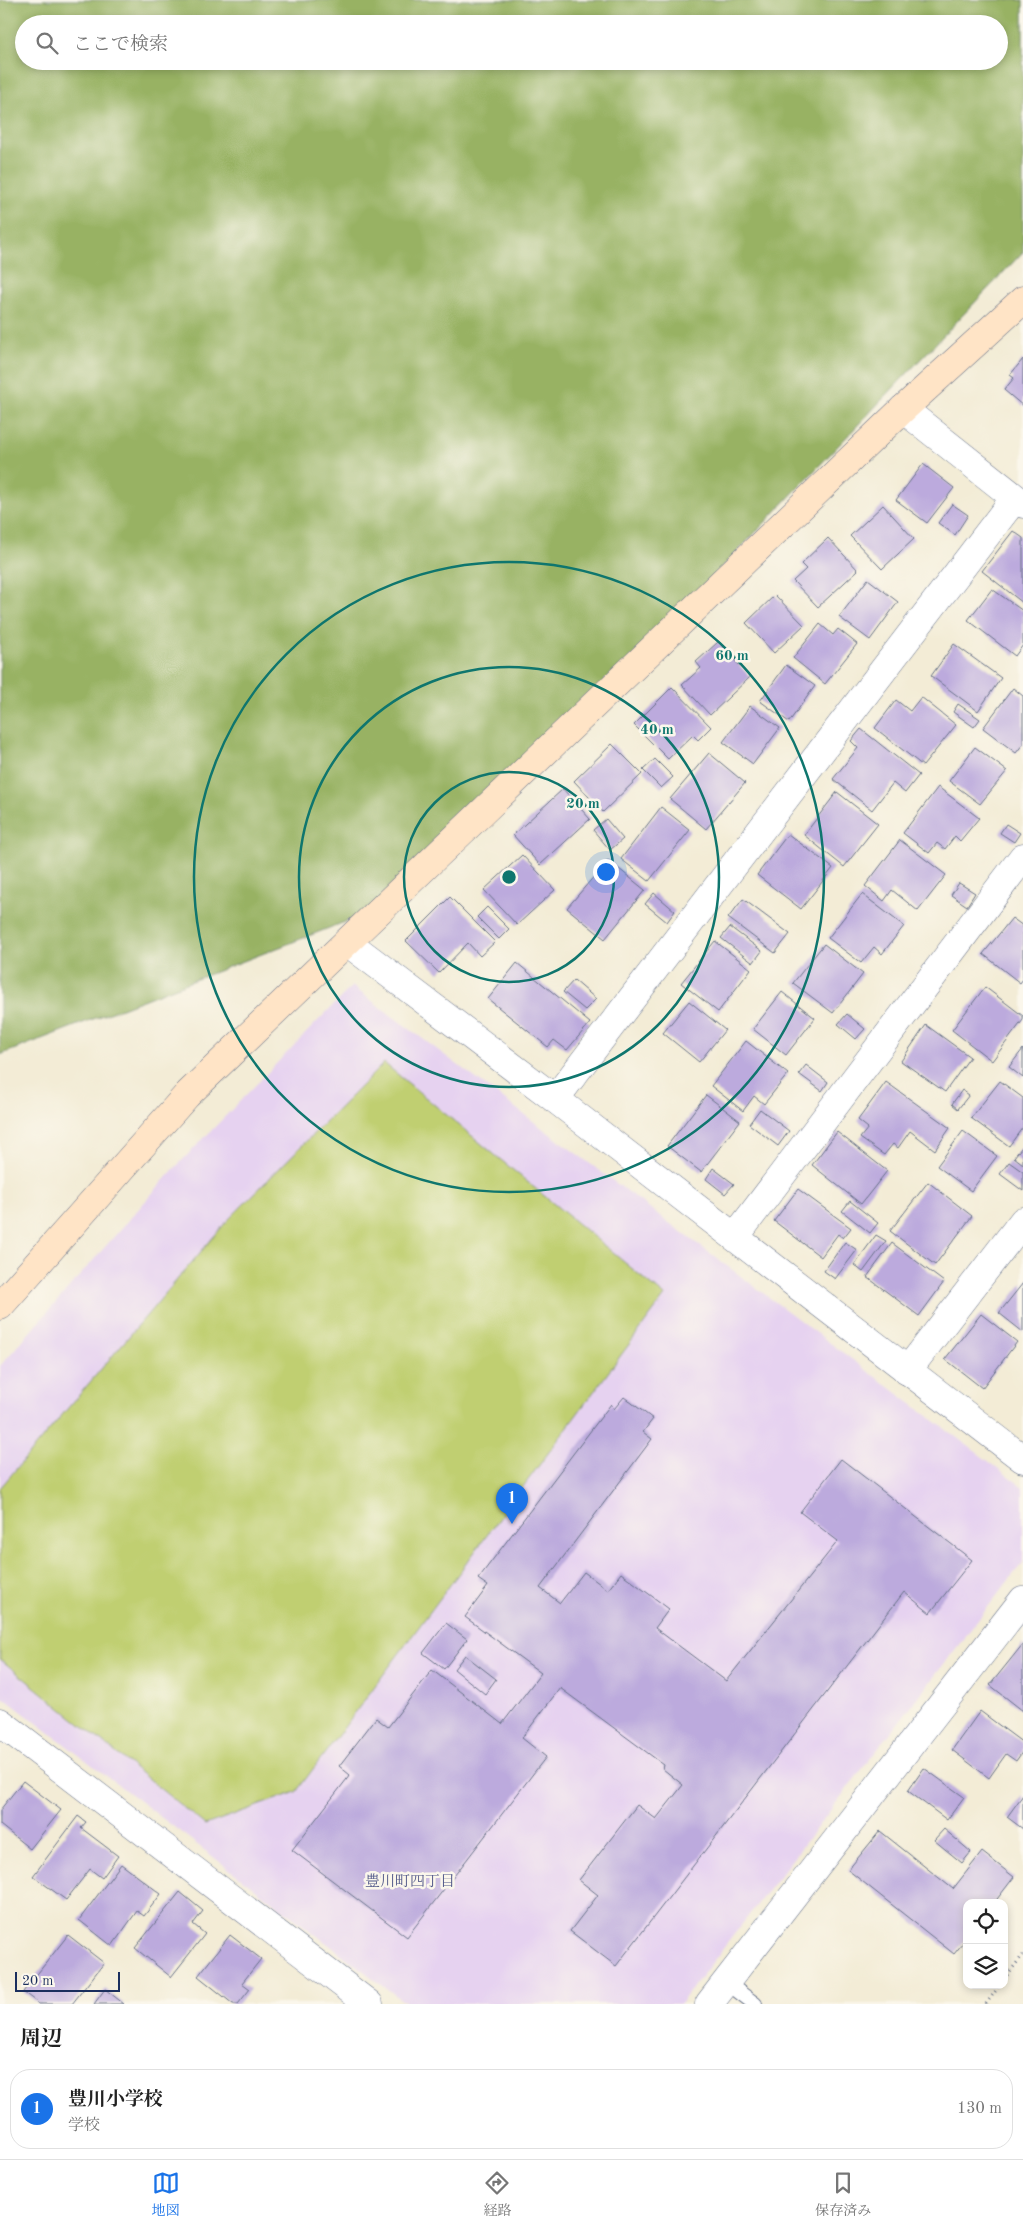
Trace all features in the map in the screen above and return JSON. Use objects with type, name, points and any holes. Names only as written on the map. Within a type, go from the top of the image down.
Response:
[{"type":"street","points":[[0,1306],[187,1095],[903,409],[1023,300]]},
{"type":"street","points":[[555,1099],[1019,501],[903,409]]},
{"type":"street","points":[[735,1237],[1023,856]]},
{"type":"street","points":[[347,942],[555,1099],[1023,1459]]},
{"type":"street","points":[[907,1370],[1023,1221]]},
{"type":"street","points":[[709,2004],[1023,1600]]},
{"type":"street","points":[[0,1722],[369,2004]]},
{"type":"lane","points":[[726,1982],[754,2004]]},
{"type":"path","points":[[1008,1974],[1023,1955]]},
{"type":"path","points":[[986,2004],[997,1989]]},
{"type":"shaded area","points":[[352,986],[1023,1487],[1023,1562],[680,2004],[407,2004],[0,1695],[0,1366],[172,1171]]},
{"type":"green space","points":[[0,0],[1023,0],[1023,252],[407,898],[0,1055]]},
{"type":"green space","points":[[384,1063],[665,1296],[296,1792],[205,1825],[0,1659],[0,1488],[227,1221]]},
{"type":"building","points":[[1023,359],[1023,406],[1004,390],[1014,378],[1010,375]]},
{"type":"building","points":[[923,464],[954,488],[927,523],[896,500]]},
{"type":"building","points":[[952,504],[968,515],[955,535],[938,523]]},
{"type":"building","points":[[883,505],[914,539],[882,569],[850,536]]},
{"type":"building","points":[[1013,531],[1023,538],[1023,603],[982,571]]},
{"type":"building","points":[[828,538],[858,570],[818,607],[793,581],[806,569],[801,564]]},
{"type":"building","points":[[868,579],[898,602],[870,640],[839,617]]},
{"type":"building","points":[[992,589],[1023,611],[1023,645],[1015,656],[968,620]]},
{"type":"building","points":[[775,595],[804,625],[774,653],[746,623]]},
{"type":"building","points":[[820,624],[833,635],[838,629],[857,644],[825,684],[793,658]]},
{"type":"building","points":[[718,642],[750,677],[710,715],[682,685],[701,668],[696,662]]},
{"type":"building","points":[[954,644],[1001,678],[978,711],[931,676]]},
{"type":"building","points":[[786,665],[815,686],[789,722],[760,701]]},
{"type":"building","points":[[672,687],[711,727],[698,740],[693,735],[668,759],[634,725]]},
{"type":"building","points":[[1013,688],[1023,696],[1023,744],[1016,753],[983,728]]},
{"type":"building","points":[[921,697],[956,725],[923,766],[875,728],[896,700],[910,711]]},
{"type":"building","points":[[958,704],[980,719],[974,727],[953,712]]},
{"type":"building","points":[[750,706],[780,728],[753,764],[723,742]]},
{"type":"building","points":[[861,729],[919,775],[905,793],[893,783],[872,810],[833,779],[858,748],[851,741]]},
{"type":"building","points":[[612,744],[642,774],[603,812],[574,781]]},
{"type":"building","points":[[975,747],[1007,771],[980,804],[949,781]]},
{"type":"building","points":[[709,753],[745,783],[706,829],[670,799]]},
{"type":"building","points":[[655,759],[673,777],[661,788],[643,770]]},
{"type":"building","points":[[938,787],[979,818],[960,841],[955,836],[945,849],[937,843],[929,853],[903,833]]},
{"type":"building","points":[[563,789],[590,819],[540,865],[513,835]]},
{"type":"building","points":[[837,792],[878,824],[844,867],[804,835]]},
{"type":"building","points":[[661,807],[690,830],[649,881],[621,859]]},
{"type":"building","points":[[606,819],[623,839],[610,850],[593,830]]},
{"type":"building","points":[[1006,824],[1020,833],[1014,842],[1000,833]]},
{"type":"building","points":[[788,834],[833,868],[801,909],[757,875]]},
{"type":"building","points":[[900,840],[946,875],[918,911],[892,890],[884,901],[865,886]]},
{"type":"building","points":[[522,855],[555,890],[517,925],[484,890]]},
{"type":"building","points":[[608,860],[645,890],[605,939],[567,908]]},
{"type":"building","points":[[959,883],[975,893],[967,906],[951,895]]},
{"type":"building","points":[[654,893],[675,911],[667,922],[645,904]]},
{"type":"building","points":[[862,894],[904,926],[882,954],[874,947],[861,963],[828,938]]},
{"type":"building","points":[[450,897],[495,942],[480,956],[468,943],[439,973],[406,941]]},
{"type":"building","points":[[743,899],[790,934],[775,953],[728,918]]},
{"type":"building","points":[[487,907],[509,929],[499,939],[477,917]]},
{"type":"building","points":[[1012,918],[1023,926],[1023,979],[1020,983],[983,954]]},
{"type":"building","points":[[730,927],[762,951],[753,963],[721,938]]},
{"type":"building","points":[[715,941],[751,969],[718,1012],[681,983]]},
{"type":"building","points":[[824,944],[863,974],[833,1013],[793,983]]},
{"type":"building","points":[[517,963],[590,1023],[567,1050],[554,1040],[548,1047],[488,999]]},
{"type":"building","points":[[574,980],[596,999],[585,1010],[563,992]]},
{"type":"building","points":[[985,987],[1023,1016],[1023,1020],[992,1061],[952,1030]]},
{"type":"building","points":[[782,992],[815,1018],[786,1055],[753,1029]]},
{"type":"building","points":[[689,1001],[725,1030],[699,1062],[663,1033]]},
{"type":"building","points":[[847,1014],[865,1029],[856,1039],[838,1024]]},
{"type":"building","points":[[926,1025],[970,1057],[945,1092],[901,1061]]},
{"type":"building","points":[[746,1041],[788,1074],[764,1104],[754,1096],[743,1111],[711,1086]]},
{"type":"building","points":[[1023,1049],[1023,1078],[1009,1067]]},
{"type":"building","points":[[806,1065],[828,1082],[822,1091],[799,1074]]},
{"type":"building","points":[[1000,1081],[1023,1098],[1023,1127],[1009,1146],[971,1118]]},
{"type":"building","points":[[886,1082],[950,1128],[935,1150],[910,1131],[898,1148],[893,1144],[884,1155],[860,1138],[868,1128],[858,1120]]},
{"type":"building","points":[[962,1090],[969,1095],[958,1109],[952,1104]]},
{"type":"building","points":[[706,1095],[740,1121],[701,1172],[667,1146]]},
{"type":"building","points":[[760,1109],[789,1131],[778,1146],[749,1124]]},
{"type":"building","points":[[963,1131],[997,1156],[971,1191],[937,1166]]},
{"type":"building","points":[[837,1132],[887,1171],[861,1204],[812,1165]]},
{"type":"building","points":[[1023,1148],[1023,1164],[1014,1157]]},
{"type":"building","points":[[1009,1162],[1023,1172],[1023,1191],[1000,1174]]},
{"type":"building","points":[[713,1168],[734,1184],[725,1194],[706,1179]]},
{"type":"building","points":[[928,1182],[972,1216],[935,1265],[890,1231]]},
{"type":"building","points":[[798,1189],[851,1228],[843,1238],[838,1234],[821,1257],[774,1221]]},
{"type":"building","points":[[850,1201],[878,1223],[870,1233],[842,1211]]},
{"type":"building","points":[[876,1235],[886,1241],[863,1272],[854,1265]]},
{"type":"building","points":[[845,1242],[857,1250],[835,1279],[824,1271]]},
{"type":"building","points":[[892,1243],[944,1282],[919,1316],[867,1277]]},
{"type":"building","points":[[1023,1283],[1023,1332],[999,1313]]},
{"type":"building","points":[[981,1314],[1017,1342],[982,1388],[945,1359]]},
{"type":"building","points":[[624,1397],[653,1419],[643,1432],[652,1439],[540,1588],[560,1603],[584,1572],[608,1590],[621,1573],[669,1609],[655,1628],[726,1681],[838,1541],[800,1512],[841,1459],[972,1560],[930,1613],[904,1592],[616,1966],[570,1931],[598,1895],[579,1880],[637,1805],[656,1819],[683,1785],[663,1769],[664,1765],[560,1688],[522,1738],[546,1757],[407,1937],[292,1850],[350,1775],[339,1766],[376,1718],[388,1727],[432,1670],[502,1724],[541,1673],[465,1617],[488,1586],[478,1579],[611,1404],[614,1409]]},
{"type":"building","points":[[446,1623],[467,1639],[444,1669],[423,1653]]},
{"type":"building","points":[[1023,1644],[1023,1711],[990,1685]]},
{"type":"building","points":[[465,1655],[496,1679],[485,1694],[454,1669]]},
{"type":"building","points":[[980,1711],[1023,1743],[1023,1751],[1016,1761],[1006,1754],[989,1778],[952,1750]]},
{"type":"building","points":[[924,1768],[964,1797],[947,1820],[908,1791]]},
{"type":"building","points":[[23,1781],[61,1810],[30,1849],[0,1825],[0,1810]]},
{"type":"building","points":[[1023,1795],[1023,1829],[1007,1817]]},
{"type":"building","points":[[78,1816],[86,1822],[81,1828],[118,1856],[102,1878],[90,1869],[66,1900],[33,1876]]},
{"type":"building","points":[[944,1829],[971,1852],[962,1863],[934,1840]]},
{"type":"building","points":[[880,1831],[953,1889],[982,1852],[1014,1877],[997,1899],[963,1899],[963,1943],[954,1954],[848,1870]]},
{"type":"building","points":[[121,1864],[161,1894],[144,1916],[137,1911],[112,1946],[79,1920]]},
{"type":"building","points":[[180,1892],[203,1911],[193,1924],[205,1934],[171,1977],[135,1948]]},
{"type":"building","points":[[68,1935],[104,1963],[72,2004],[39,2004],[23,1992]]},
{"type":"building","points":[[230,1935],[261,1959],[242,1983],[250,1989],[238,2004],[233,2004],[198,1976]]},
{"type":"building","points":[[105,1989],[124,2004],[94,2004]]},
{"type":"place","name":"豊川小学校","points":[[512,1524]]},
{"type":"district","name":"豊川町四丁目","points":[[410,1882]]}]
